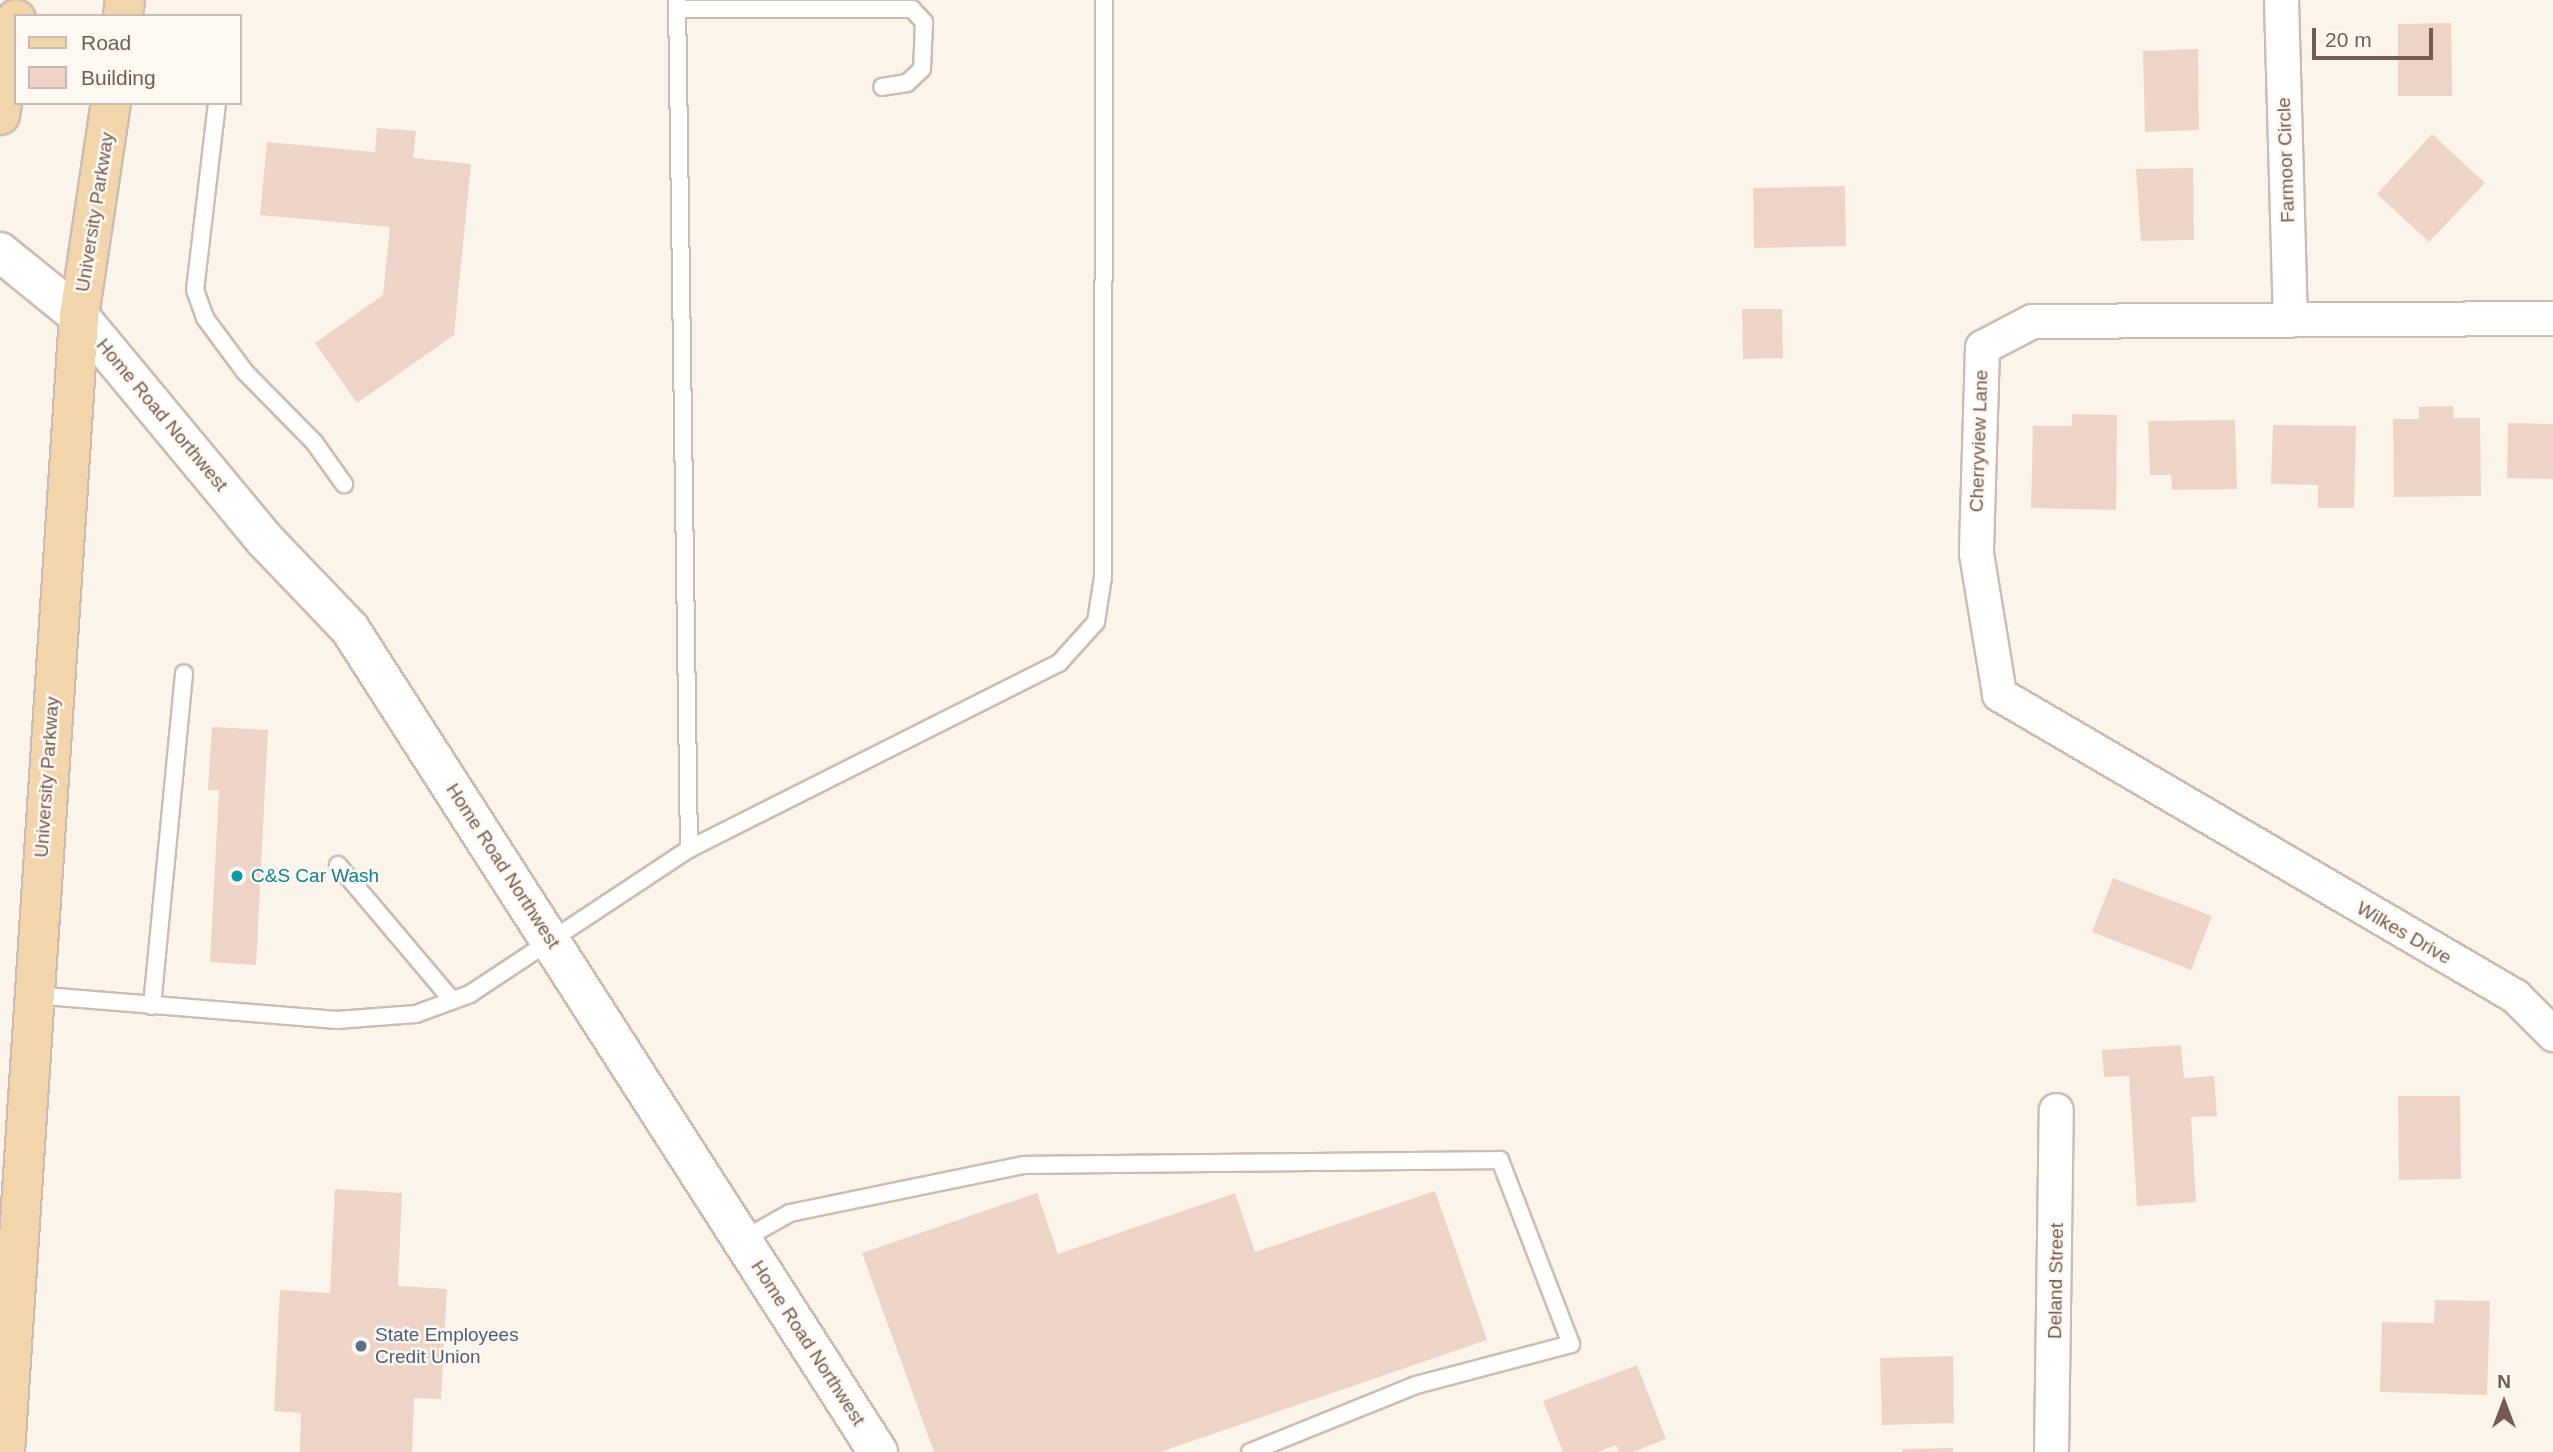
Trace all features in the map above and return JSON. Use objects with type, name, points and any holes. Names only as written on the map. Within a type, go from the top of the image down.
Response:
[{"type":"main road","points":[[0,115],[14,29]]},
{"type":"main road","name":"University Parkway","points":[[5,1452],[79,316],[111,105]]},
{"type":"street","name":"Farmoor Circle","points":[[2281,0],[2290,320]]},
{"type":"street","name":"Home Road Northwest","points":[[0,253],[79,316],[265,540],[350,629],[878,1452]]},
{"type":"street","name":"Cherryview Lane","points":[[2247,844],[1999,694],[1976,553],[1982,347],[2032,321],[2553,317]]},
{"type":"street","name":"Wilkes Drive","points":[[2247,844],[2515,996],[2553,1034]]},
{"type":"street","name":"Deland Street","points":[[2051,1452],[2056,1110]]},
{"type":"lane","points":[[33,995],[337,1020],[416,1014],[452,1000],[689,849],[1059,663],[1096,622],[1103,577],[1104,0]]},
{"type":"lane","points":[[689,849],[677,5],[912,9],[924,22],[922,69],[907,83],[882,87]]},
{"type":"lane","points":[[217,105],[195,290],[205,318],[245,372],[314,442],[344,484]]},
{"type":"lane","points":[[152,1006],[184,674]]},
{"type":"lane","points":[[338,865],[452,1000]]},
{"type":"lane","points":[[742,1240],[790,1213],[1024,1165],[1500,1160],[1571,1344],[1416,1385],[1250,1452]]},
{"type":"building","points":[[2451,23],[2452,96],[2398,96],[2398,24]]},
{"type":"building","points":[[2198,49],[2199,130],[2145,132],[2143,51]]},
{"type":"building","points":[[377,128],[416,131],[413,158],[471,164],[454,335],[357,403],[315,343],[383,295],[390,227],[260,215],[267,142],[375,152]]},
{"type":"building","points":[[2432,134],[2485,183],[2429,242],[2377,194]]},
{"type":"building","points":[[2193,168],[2194,240],[2141,241],[2136,169]]},
{"type":"building","points":[[1845,186],[1846,246],[1754,248],[1753,188]]},
{"type":"building","points":[[1742,309],[1782,309],[1783,358],[1743,359]]},
{"type":"building","points":[[2453,406],[2454,418],[2480,418],[2481,496],[2394,497],[2393,419],[2419,419],[2419,407]]},
{"type":"building","points":[[2072,414],[2117,415],[2116,510],[2031,508],[2033,426],[2072,426]]},
{"type":"building","points":[[2235,420],[2237,489],[2172,490],[2171,475],[2150,475],[2148,421]]},
{"type":"building","points":[[2508,423],[2553,424],[2553,479],[2507,478]]},
{"type":"building","points":[[2273,425],[2356,426],[2354,508],[2318,508],[2318,485],[2271,484]]},
{"type":"building","name":"C&S Car Wash","points":[[212,727],[268,730],[256,965],[210,962],[219,790],[208,790]]},
{"type":"building","points":[[2113,878],[2212,916],[2191,970],[2092,932]]},
{"type":"building","points":[[2181,1045],[2184,1078],[2214,1076],[2217,1116],[2191,1117],[2196,1202],[2137,1206],[2129,1076],[2104,1077],[2102,1050]]},
{"type":"building","points":[[2398,1096],[2460,1096],[2461,1179],[2399,1180]]},
{"type":"building","name":"State Employees Credit Union","points":[[335,1189],[402,1193],[398,1286],[447,1289],[441,1399],[414,1398],[412,1452],[300,1452],[301,1413],[274,1411],[280,1290],[330,1293]]},
{"type":"building","points":[[1435,1191],[1487,1340],[1160,1452],[934,1452],[862,1253],[1037,1193],[1058,1254],[1235,1193],[1255,1252]]},
{"type":"building","points":[[2435,1300],[2490,1301],[2487,1395],[2380,1392],[2382,1322],[2434,1323]]},
{"type":"building","points":[[1953,1356],[1954,1423],[1882,1425],[1880,1358]]},
{"type":"building","points":[[1637,1365],[1666,1439],[1633,1452],[1619,1452],[1616,1445],[1598,1452],[1563,1452],[1543,1401]]},
{"type":"building","points":[[1953,1448],[1953,1452],[1902,1452],[1902,1449]]},
{"type":"place","name":"C&S Car Wash","points":[[237,876]]},
{"type":"place","name":"State Employees Credit Union","points":[[361,1346]]}]
